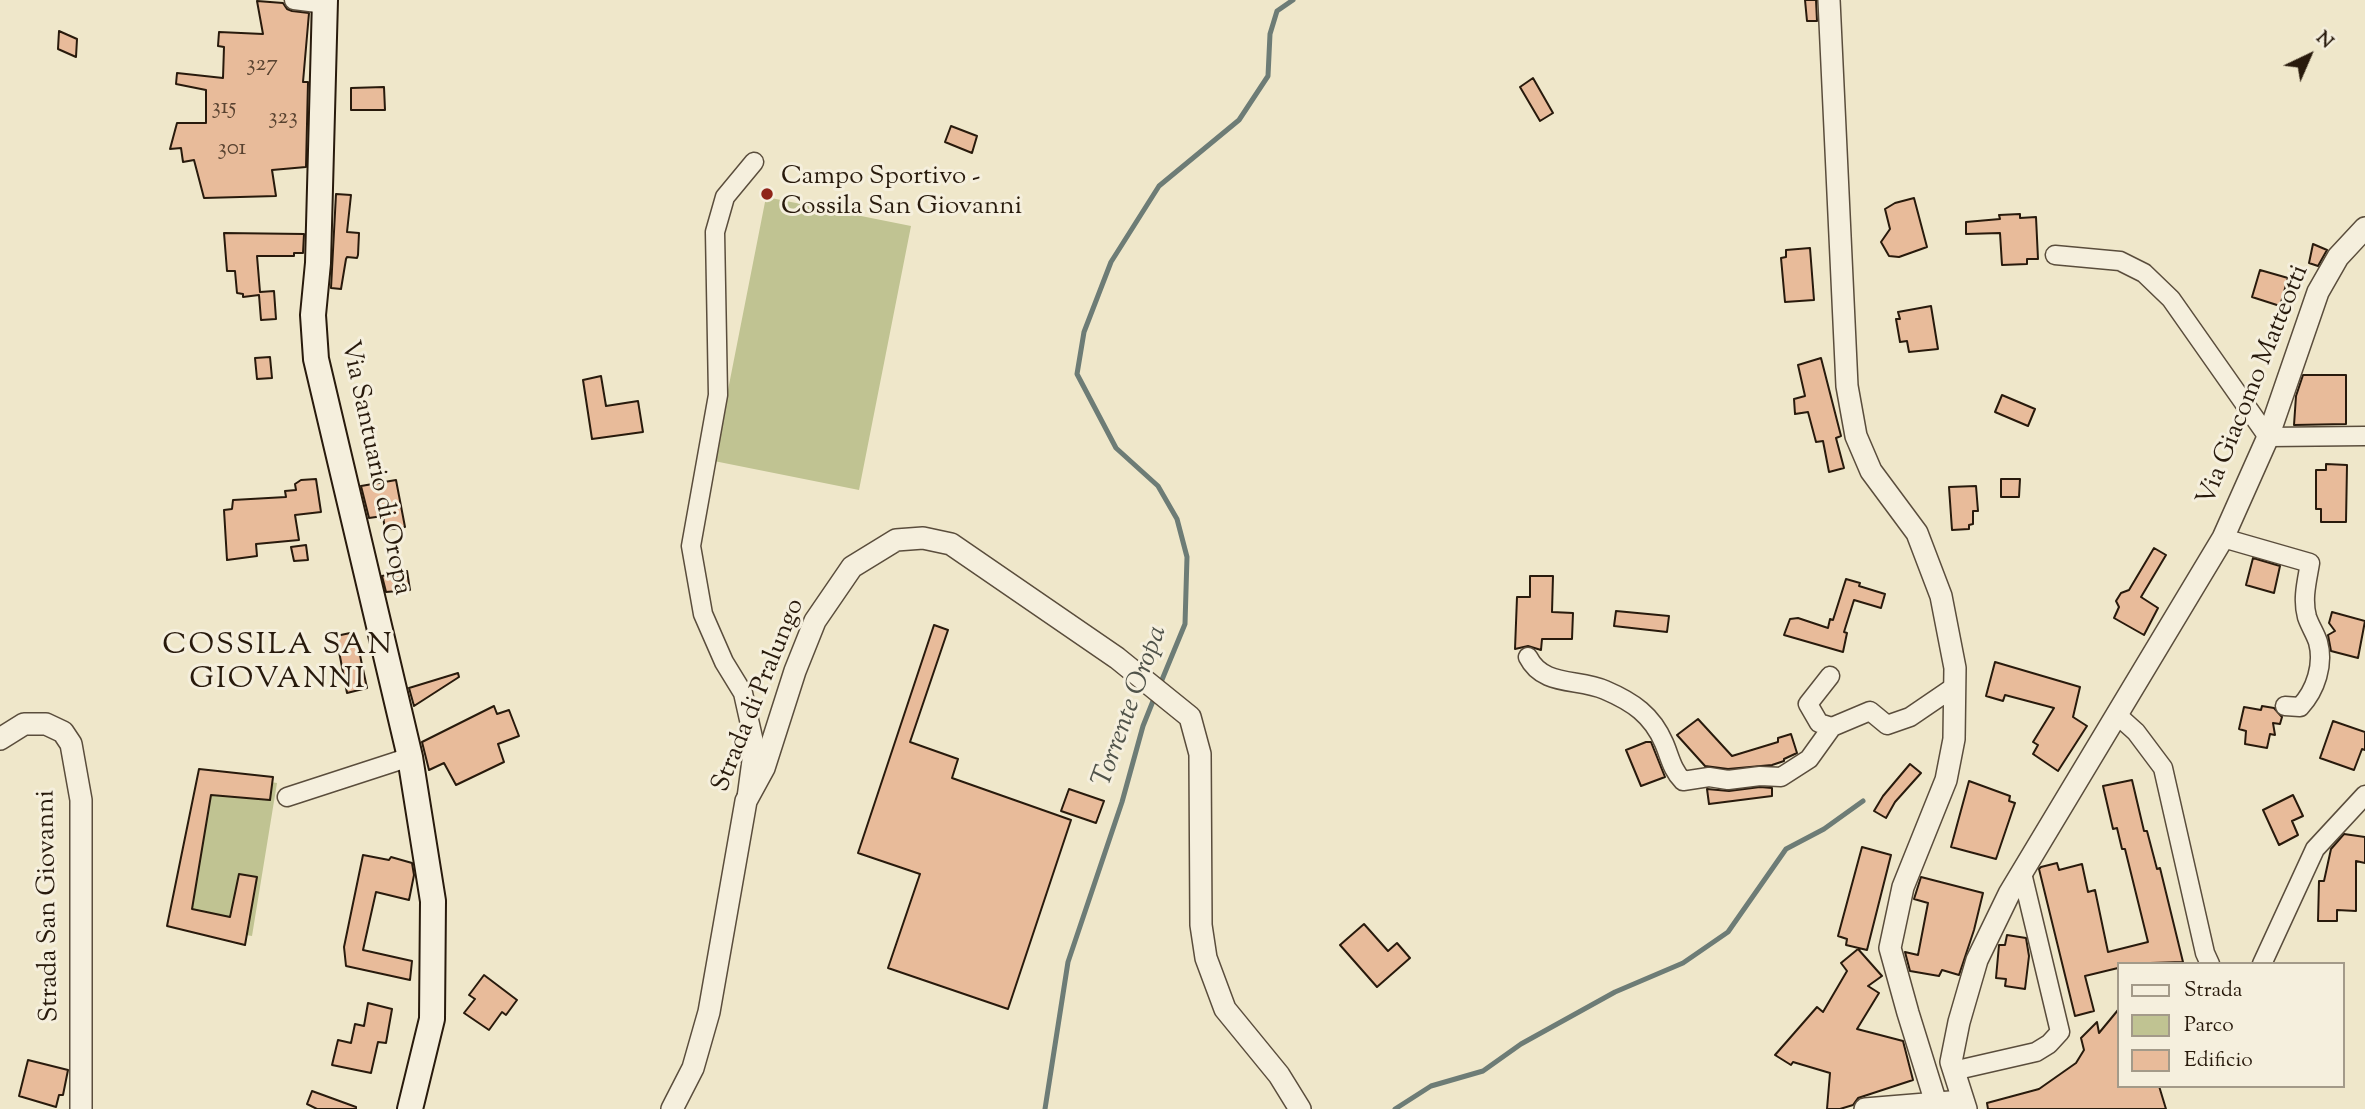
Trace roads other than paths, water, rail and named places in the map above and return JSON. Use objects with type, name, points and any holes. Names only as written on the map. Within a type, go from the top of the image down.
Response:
[{"type":"main road","name":"Via Santuario di Oropa","points":[[325,2],[318,263],[313,315],[316,359],[410,757],[433,901],[432,1019],[410,1109]]},
{"type":"street","points":[[294,0],[325,2]]},
{"type":"street","points":[[1829,0],[1849,398],[1856,436],[1871,471],[1917,533],[1941,596],[1955,668],[1954,739],[1946,780],[1903,887],[1890,948],[1937,1103]]},
{"type":"street","points":[[746,801],[754,742],[743,693],[724,662],[703,614],[691,546],[718,395],[715,232],[725,197],[754,162]]},
{"type":"street","name":"Via Giacomo Matteotti","points":[[1964,1105],[1951,1062],[1959,1022],[1977,960],[2009,894],[2223,538],[2268,437],[2318,292],[2338,257],[2365,228]]},
{"type":"street","points":[[2055,255],[2120,261],[2144,273],[2171,299],[2268,437],[2365,436]]},
{"type":"street","name":"Strada di Pralungo","points":[[672,1109],[693,1068],[709,1012],[746,801],[764,768],[795,671],[815,621],[852,567],[896,540],[923,538],[951,544],[1117,658],[1190,717],[1200,754],[1202,925],[1206,958],[1225,1009],[1279,1075],[1300,1109]]},
{"type":"street","points":[[2223,538],[2310,563],[2304,594],[2307,616],[2318,640],[2322,662],[2308,699],[2300,707],[2285,706]]},
{"type":"street","points":[[1528,657],[1533,667],[1542,675],[1603,689],[1650,716],[1664,743],[1674,772],[1683,782],[1709,777],[1782,777],[1809,760],[1832,727],[1870,711],[1887,725],[1910,717],[1954,687]]},
{"type":"street","points":[[1830,676],[1808,704],[1819,723],[1832,727]]},
{"type":"street","points":[[2116,714],[2136,732],[2163,768],[2209,962]]},
{"type":"street","name":"Strada San Giovanni","points":[[0,739],[24,724],[46,724],[63,732],[71,744],[81,800],[81,1109]]},
{"type":"street","points":[[288,797],[410,757]]},
{"type":"street","points":[[2263,962],[2315,849],[2365,795]]},
{"type":"street","points":[[1953,1071],[2036,1052],[2049,1044],[2060,1032],[2022,873]]},
{"type":"street","points":[[1865,1109],[1937,1103],[1964,1105]]},
{"type":"waterway","name":"Torrente Oropa","points":[[1159,687],[1185,624],[1187,557],[1177,519],[1158,486],[1116,448],[1077,374],[1084,332],[1111,262],[1159,186],[1239,120],[1268,76],[1270,34],[1277,11],[1293,0]]},
{"type":"waterway","name":"Torrente Oropa","points":[[1045,1109],[1068,962],[1155,696]]},
{"type":"waterway","points":[[1395,1109],[1431,1086],[1483,1071],[1521,1044],[1615,992],[1683,963],[1728,932],[1786,849],[1824,829],[1863,801]]},
{"type":"place","name":"Campo Sportivo - Cossila San Giovanni","points":[[767,194]]},
{"type":"district","name":"COSSILA SAN GIOVANNI","points":[[278,665]]}]
